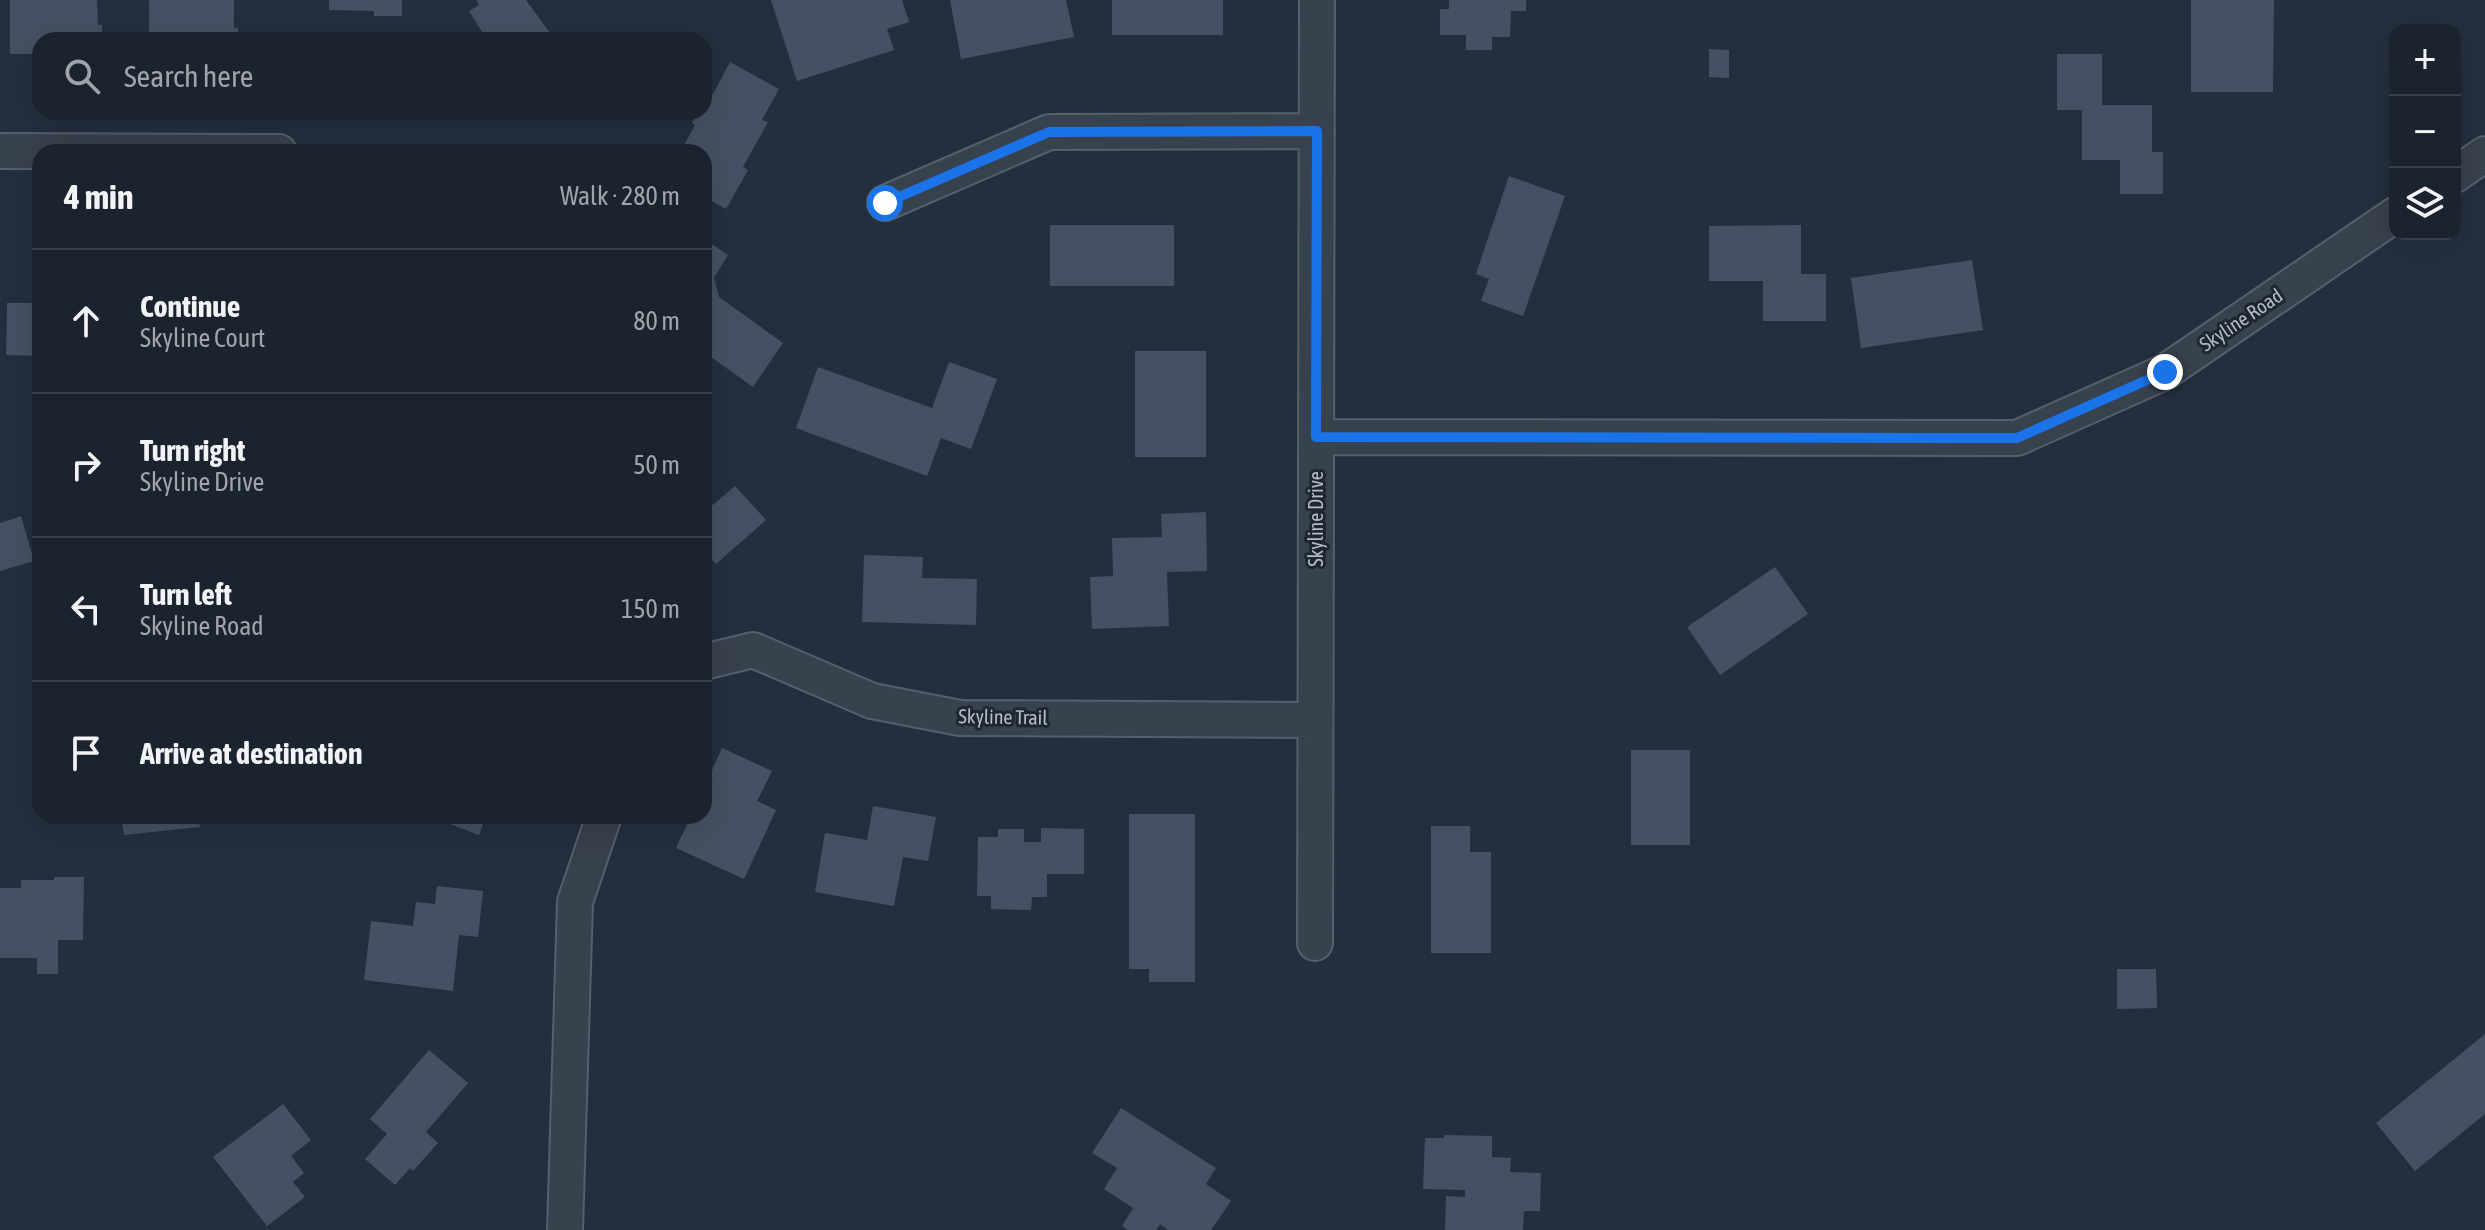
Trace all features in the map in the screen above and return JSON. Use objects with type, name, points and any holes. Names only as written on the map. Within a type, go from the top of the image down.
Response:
[{"type":"street","name":"Skyline Drive","points":[[1315,943],[1317,0]]},
{"type":"street","points":[[885,203],[1049,132],[1317,131]]},
{"type":"street","points":[[0,151],[32,151]]},
{"type":"street","points":[[2461,171],[2485,154]]},
{"type":"street","name":"Skyline Road","points":[[1316,437],[2017,438],[2165,372],[2389,219]]},
{"type":"street","name":"Skyline Trail","points":[[712,660],[753,650],[872,701],[960,718],[1315,720]]},
{"type":"street","points":[[565,1230],[575,902],[601,824]]},
{"type":"building","points":[[10,0],[97,0],[98,25],[102,25],[102,32],[32,32],[32,54],[10,54]]},
{"type":"building","points":[[149,0],[234,0],[234,28],[238,28],[238,32],[149,32]]},
{"type":"building","points":[[329,0],[402,0],[402,16],[374,16],[374,11],[329,10]]},
{"type":"building","points":[[476,0],[526,0],[549,32],[482,32],[469,11],[479,5]]},
{"type":"building","points":[[771,0],[902,0],[909,22],[887,29],[894,50],[797,81]]},
{"type":"building","points":[[950,0],[1066,0],[1074,37],[961,59]]},
{"type":"building","points":[[1112,0],[1223,0],[1223,35],[1112,35]]},
{"type":"building","points":[[1449,0],[1526,0],[1526,11],[1511,11],[1510,37],[1492,37],[1492,50],[1466,50],[1466,35],[1440,35],[1440,9],[1449,9]]},
{"type":"building","points":[[2191,0],[2274,0],[2273,92],[2191,92]]},
{"type":"building","points":[[1709,49],[1729,50],[1729,78],[1709,77]]},
{"type":"building","points":[[2057,54],[2102,54],[2102,105],[2152,105],[2152,152],[2163,152],[2163,194],[2120,194],[2120,160],[2082,160],[2082,110],[2057,110]]},
{"type":"building","points":[[730,62],[779,89],[762,120],[768,122],[743,167],[748,170],[726,209],[712,201],[712,144],[685,144],[695,125],[694,120],[712,120],[713,94]]},
{"type":"building","points":[[1509,176],[1565,196],[1523,316],[1481,301],[1489,279],[1476,274]]},
{"type":"building","points":[[1050,225],[1174,225],[1174,286],[1050,286]]},
{"type":"building","points":[[1801,225],[1801,274],[1826,274],[1826,321],[1763,321],[1763,281],[1709,281],[1709,226]]},
{"type":"building","points":[[712,244],[728,255],[714,278],[719,297],[783,343],[753,387],[712,358]]},
{"type":"building","points":[[1972,260],[1983,330],[1861,348],[1851,278]]},
{"type":"building","points":[[7,303],[32,303],[32,356],[6,355]]},
{"type":"building","points":[[1135,351],[1206,351],[1206,457],[1135,457]]},
{"type":"building","points":[[949,362],[997,379],[971,449],[941,438],[927,476],[796,428],[818,367],[932,408]]},
{"type":"building","points":[[735,486],[766,520],[716,564],[712,560],[713,505]]},
{"type":"building","points":[[1206,512],[1207,571],[1167,572],[1169,626],[1092,629],[1090,577],[1113,576],[1112,538],[1162,537],[1161,514]]},
{"type":"building","points":[[21,516],[32,562],[0,571],[0,523]]},
{"type":"building","points":[[864,555],[923,557],[922,578],[977,579],[976,625],[862,622]]},
{"type":"building","points":[[1775,567],[1808,614],[1720,675],[1687,627]]},
{"type":"building","points":[[722,748],[772,771],[757,801],[776,810],[744,879],[676,848],[687,824],[712,824],[712,770]]},
{"type":"building","points":[[1631,750],[1690,750],[1690,845],[1631,845]]},
{"type":"building","points":[[873,806],[936,817],[928,861],[903,857],[894,906],[815,892],[825,833],[867,840]]},
{"type":"building","points":[[1129,814],[1195,814],[1195,982],[1149,982],[1149,969],[1129,969]]},
{"type":"building","points":[[122,824],[199,824],[200,827],[124,835]]},
{"type":"building","points":[[450,824],[483,824],[479,835]]},
{"type":"building","points":[[1431,826],[1470,826],[1470,852],[1491,852],[1491,953],[1431,953]]},
{"type":"building","points":[[1041,828],[1084,829],[1084,874],[1047,874],[1047,897],[1032,897],[1031,910],[991,909],[991,896],[977,896],[978,837],[998,837],[998,829],[1024,829],[1024,842],[1041,842]]},
{"type":"building","points":[[54,877],[84,877],[83,940],[58,940],[58,974],[37,974],[37,958],[0,958],[0,888],[21,888],[21,880],[54,880]]},
{"type":"building","points":[[437,886],[483,891],[478,937],[459,935],[453,991],[364,980],[371,921],[413,926],[416,902],[435,904]]},
{"type":"building","points":[[2117,969],[2156,969],[2157,1008],[2117,1009]]},
{"type":"building","points":[[2485,1034],[2485,1114],[2415,1171],[2376,1123]]},
{"type":"building","points":[[429,1050],[468,1083],[426,1132],[438,1143],[413,1171],[410,1168],[395,1185],[365,1159],[387,1134],[370,1119]]},
{"type":"building","points":[[283,1104],[311,1140],[291,1156],[304,1173],[293,1182],[305,1197],[267,1226],[213,1157]]},
{"type":"building","points":[[1121,1108],[1216,1168],[1206,1184],[1231,1201],[1211,1230],[1168,1230],[1160,1224],[1156,1230],[1128,1230],[1122,1226],[1133,1208],[1104,1189],[1117,1168],[1092,1153]]},
{"type":"building","points":[[1444,1135],[1492,1136],[1492,1157],[1511,1158],[1510,1172],[1541,1173],[1540,1211],[1524,1211],[1523,1230],[1445,1230],[1446,1196],[1465,1197],[1465,1190],[1423,1189],[1425,1138],[1444,1138]]},
{"type":"route","points":[[885,203],[1049,132],[1317,131],[1316,437],[2017,438],[2165,372]]}]
